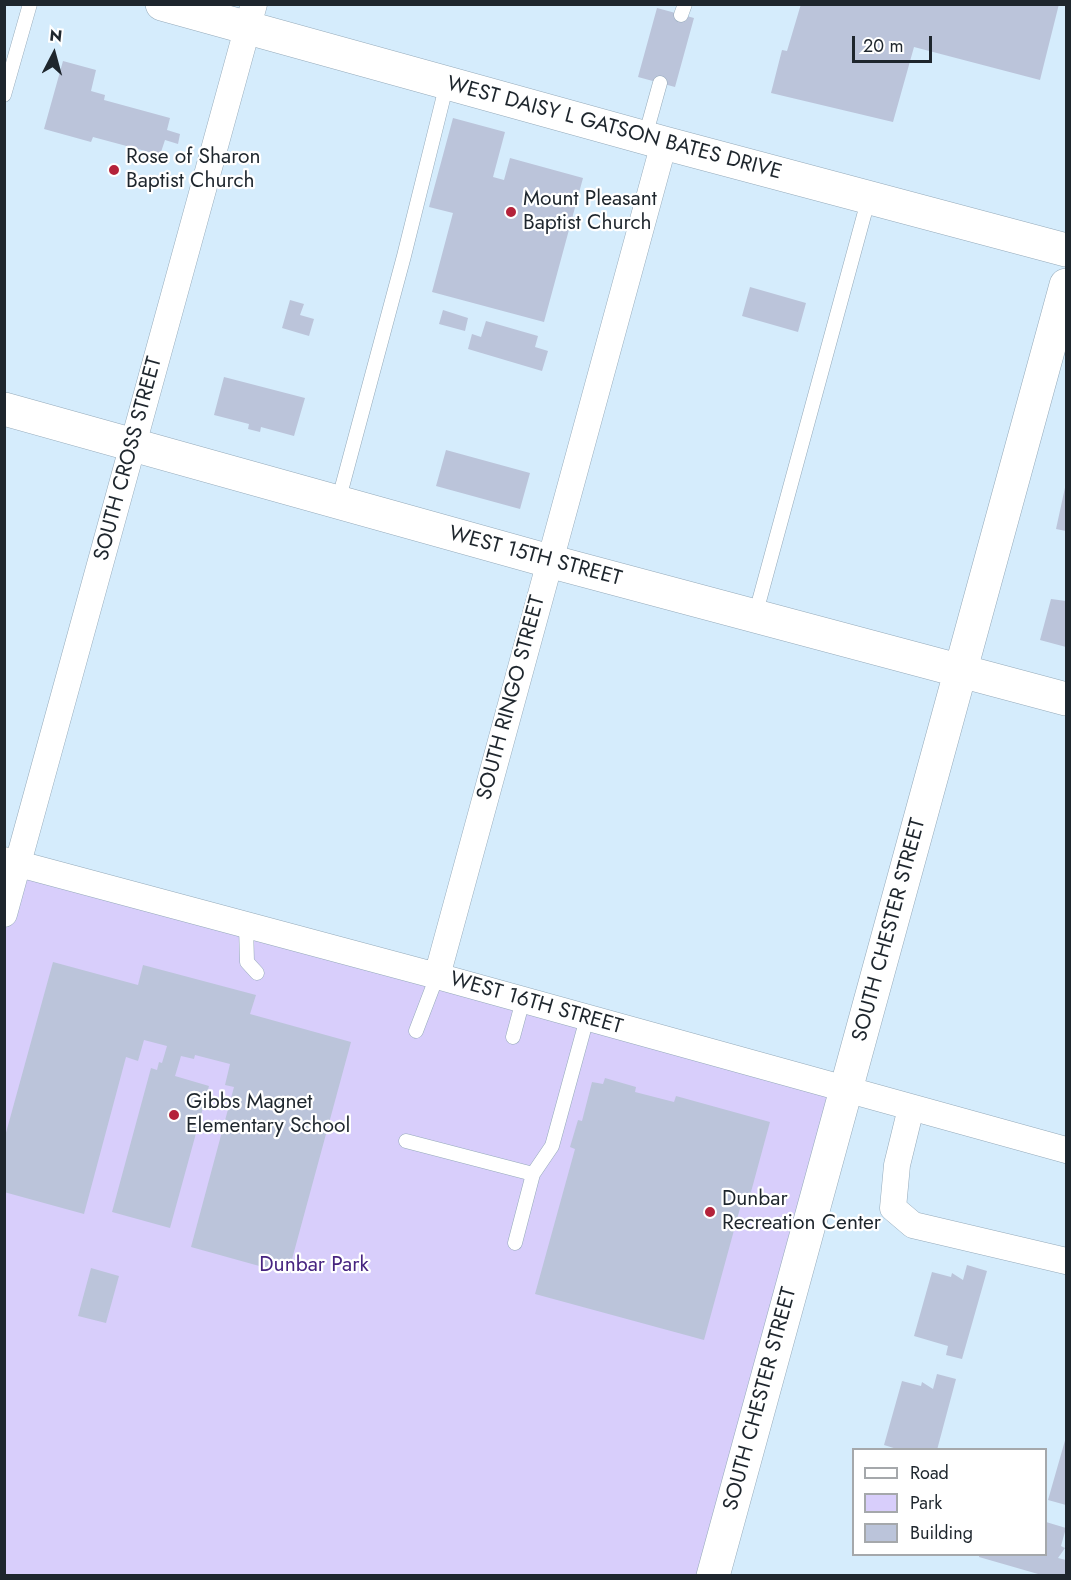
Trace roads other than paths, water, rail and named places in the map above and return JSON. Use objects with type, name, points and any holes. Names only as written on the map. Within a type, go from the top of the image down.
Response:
[{"type":"street","name":"WEST DAISY L GATSON BATES DRIVE","points":[[162,4],[251,16],[447,83],[1066,250]]},
{"type":"street","name":"SOUTH CROSS STREET","points":[[4,914],[11,862],[132,446],[251,16]]},
{"type":"street","name":"SOUTH RINGO STREET","points":[[437,976],[549,561],[654,140]]},
{"type":"street","name":"SOUTH CHESTER STREET","points":[[713,1575],[1066,285]]},
{"type":"street","name":"WEST 15TH STREET","points":[[4,410],[549,561],[1066,699]]},
{"type":"street","name":"WEST 16TH STREET","points":[[11,862],[437,976],[1066,1150]]},
{"type":"street","points":[[910,1108],[897,1166],[893,1208],[913,1225],[1066,1261]]},
{"type":"lane","points":[[4,95],[30,4]]},
{"type":"lane","points":[[338,503],[404,256],[447,83]]},
{"type":"lane","points":[[654,140],[660,83]]},
{"type":"lane","points":[[755,616],[869,197]]},
{"type":"lane","points":[[246,925],[248,962],[257,973]]},
{"type":"lane","points":[[416,1031],[437,976]]},
{"type":"lane","points":[[513,1037],[523,1000]]},
{"type":"lane","points":[[515,1242],[533,1174],[552,1146],[587,1018]]},
{"type":"lane","points":[[406,1141],[533,1174]]},
{"type":"place","name":"Rose of Sharon Baptist Church","points":[[114,170]]},
{"type":"place","name":"Mount Pleasant Baptist Church","points":[[511,212]]},
{"type":"place","name":"Gibbs Magnet Elementary School","points":[[174,1115]]},
{"type":"place","name":"Dunbar Recreation Center","points":[[710,1212]]},
{"type":"park label","name":"Dunbar Park","points":[[314,1266]]}]
